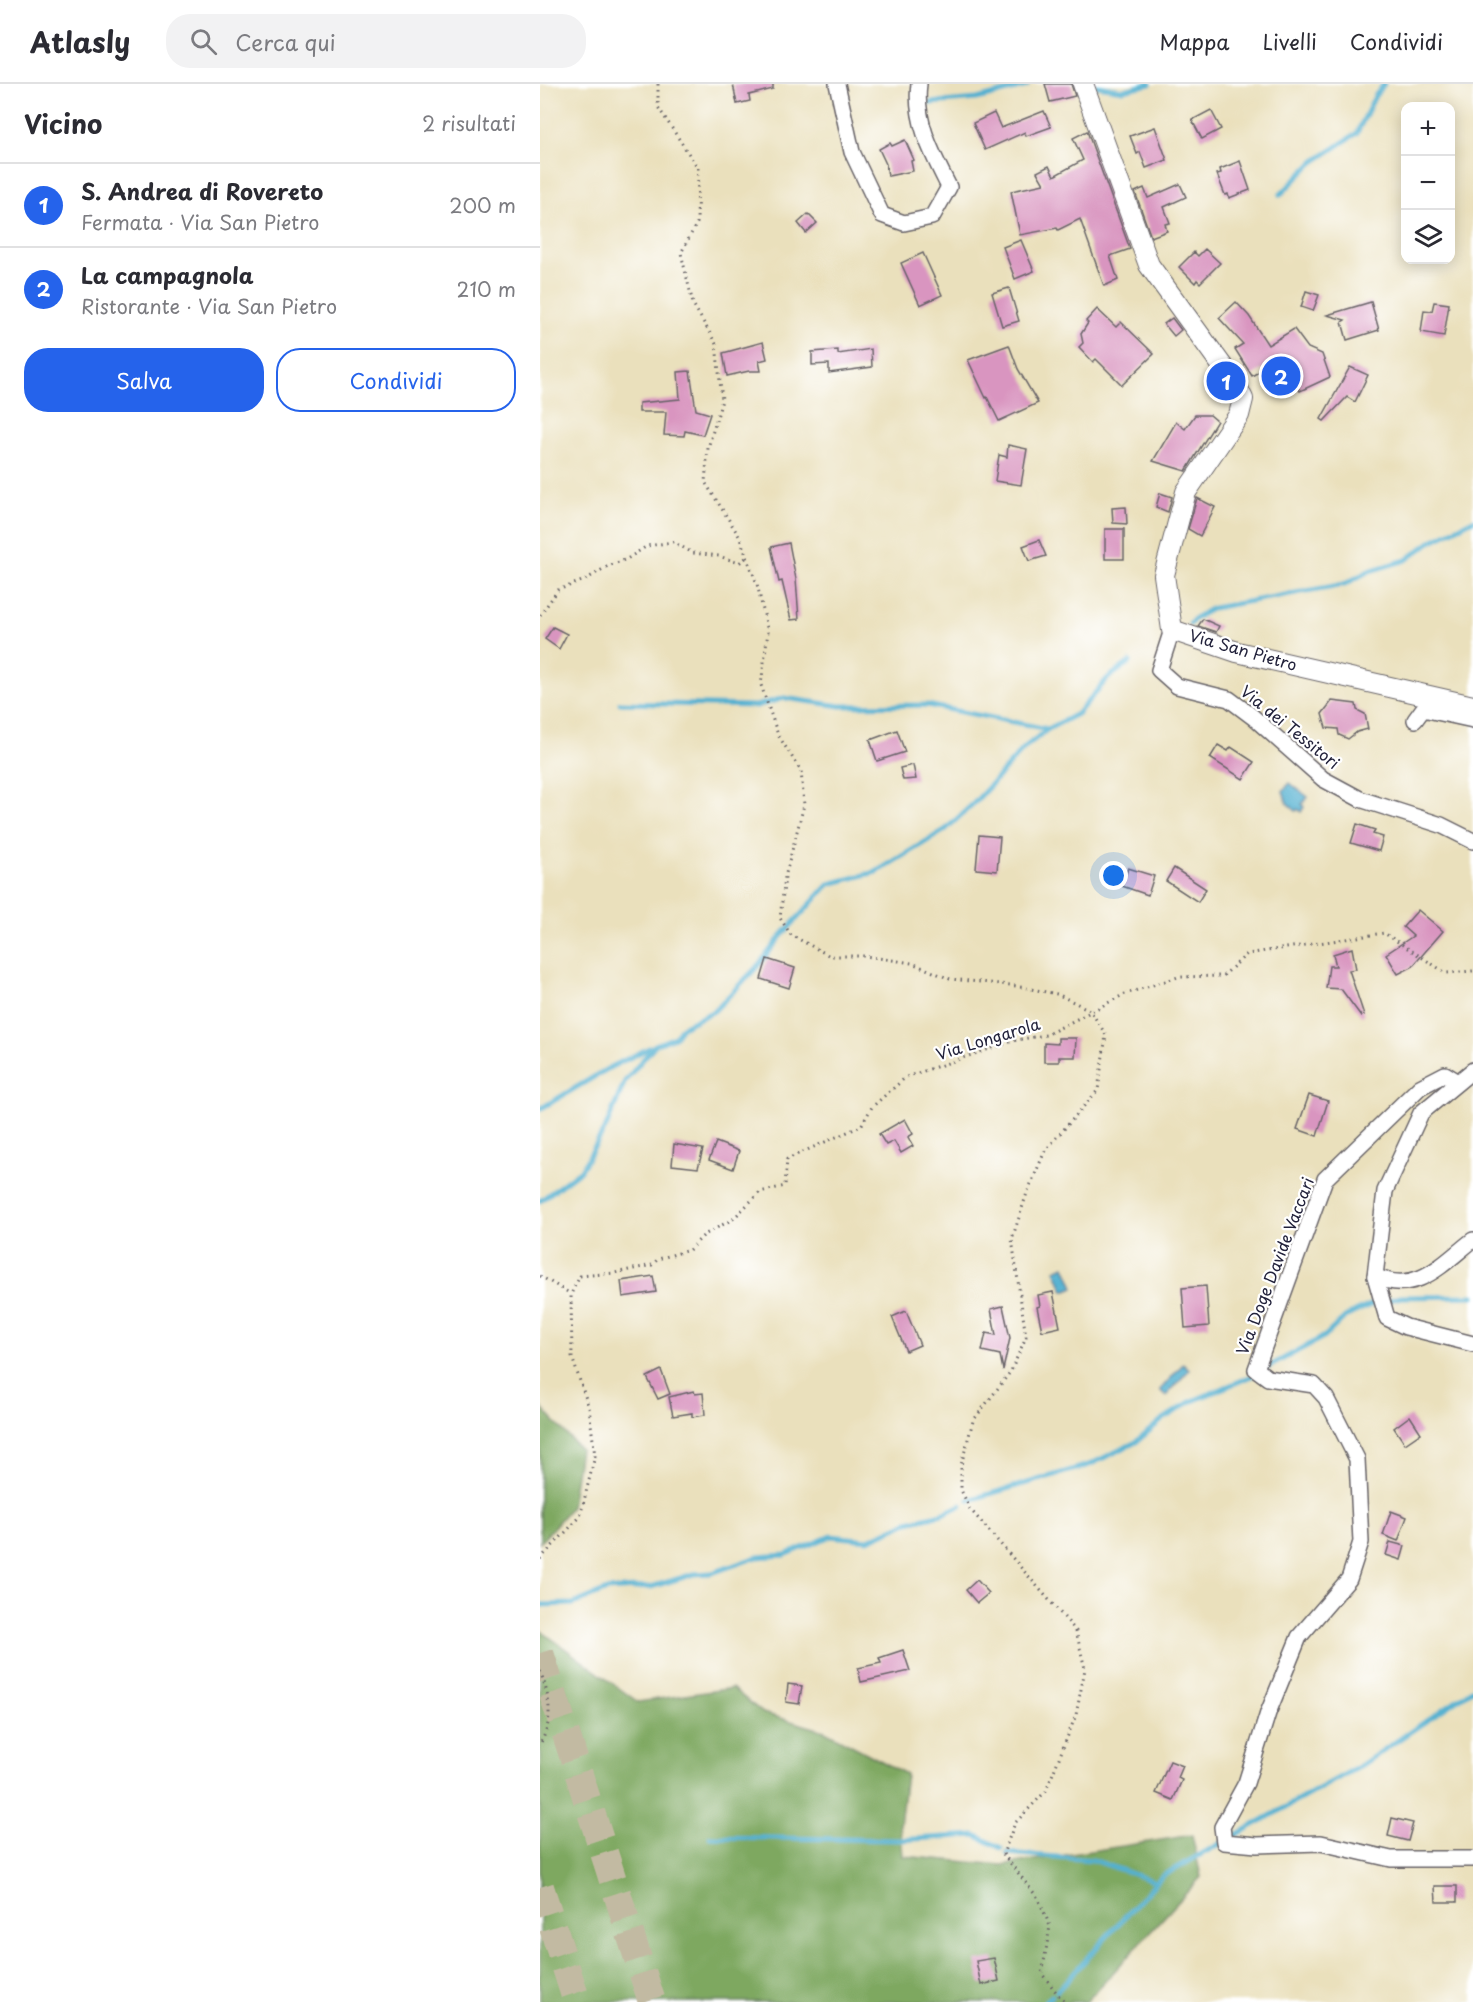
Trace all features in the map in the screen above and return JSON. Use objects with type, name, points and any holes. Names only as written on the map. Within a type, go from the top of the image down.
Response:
[{"type":"street","points":[[837,84],[852,152],[882,215],[904,223],[932,218],[949,187],[925,137],[918,93],[919,84]]},
{"type":"street","name":"Via San Pietro","points":[[1083,84],[1149,264],[1236,385],[1243,399],[1239,415],[1186,492],[1164,575],[1172,630],[1237,652],[1473,706]]},
{"type":"street","name":"Via dei Tessitori","points":[[1172,630],[1159,670],[1177,686],[1229,699],[1253,717],[1323,779],[1360,799],[1441,825],[1473,842]]},
{"type":"street","points":[[1415,720],[1423,709],[1473,720]]},
{"type":"street","points":[[1473,1070],[1421,1113],[1385,1191],[1375,1276],[1387,1318],[1406,1327],[1473,1344]]},
{"type":"street","name":"Via Doge Davide Vaccari","points":[[1458,1082],[1444,1074],[1420,1087],[1325,1179],[1256,1369],[1268,1378],[1314,1385],[1326,1398],[1357,1459],[1361,1542],[1349,1579],[1299,1637],[1268,1713],[1246,1783],[1222,1827],[1224,1842],[1257,1845],[1321,1843],[1391,1859],[1473,1859]]},
{"type":"street","points":[[1375,1276],[1389,1283],[1406,1284],[1430,1274],[1473,1240]]},
{"type":"path","points":[[658,84],[658,107],[698,168],[698,223],[681,253],[693,304],[716,344],[722,400],[708,448],[705,482],[739,536],[757,584],[768,632],[761,685],[778,735],[801,771],[804,805],[785,877],[780,918],[791,935],[830,956],[865,956],[912,963],[950,979],[1010,985],[1057,994],[1090,1010],[1106,1035],[1098,1090],[1045,1151],[1027,1193],[1012,1239],[1026,1337],[1011,1371],[973,1421],[960,1465],[961,1490],[970,1509],[1076,1631],[1085,1669],[1076,1715],[1046,1791],[1015,1823],[1003,1854],[1038,1898],[1050,1926],[1042,1974],[1064,2002]]},
{"type":"path","points":[[540,615],[558,590],[585,580],[608,566],[627,560],[647,546],[673,542],[693,554],[718,556],[739,563],[747,557]]},
{"type":"path","name":"Via Longarola","points":[[572,1294],[580,1276],[615,1273],[652,1265],[658,1259],[689,1250],[704,1235],[733,1219],[760,1192],[785,1186],[787,1159],[861,1126],[872,1107],[906,1077],[1016,1040],[1046,1035],[1090,1010],[1125,994],[1178,977],[1223,976],[1247,954],[1383,933],[1446,973],[1473,971]]},
{"type":"path","points":[[540,1276],[572,1294],[572,1357],[589,1408],[595,1456],[580,1517],[540,1559]]},
{"type":"path","points":[[540,1671],[550,1707],[548,1731],[540,1744]]},
{"type":"green space","points":[[540,1406],[580,1449],[571,1507],[540,1543]]},
{"type":"green space","points":[[540,1630],[638,1702],[732,1688],[763,1713],[825,1731],[906,1774],[900,1825],[903,1856],[1002,1865],[1192,1835],[1201,1877],[1086,2002],[540,2002]]},
{"type":"water","points":[[1290,783],[1308,797],[1302,804],[1304,807],[1301,812],[1298,809],[1296,811],[1287,803],[1283,791]]},
{"type":"water","points":[[1065,1266],[1074,1287],[1064,1291],[1055,1270]]},
{"type":"water","points":[[1183,1364],[1189,1370],[1166,1396],[1160,1390]]},
{"type":"building","points":[[733,84],[773,84],[773,89],[749,95],[750,101],[737,104]]},
{"type":"building","points":[[1045,84],[1071,84],[1075,96],[1050,102]]},
{"type":"building","points":[[1211,110],[1221,129],[1202,139],[1192,120]]},
{"type":"building","points":[[1044,111],[1051,127],[1026,136],[1025,132],[985,150],[973,123],[994,113],[1001,128]]},
{"type":"building","points":[[1155,127],[1167,160],[1146,168],[1130,136]]},
{"type":"building","points":[[1087,131],[1130,249],[1110,256],[1118,280],[1104,286],[1080,219],[1058,230],[1057,228],[1020,235],[1011,191],[1044,184],[1037,172],[1049,166],[1054,176],[1083,160],[1073,138]]},
{"type":"building","points":[[905,140],[914,160],[911,161],[913,171],[888,176],[886,164],[879,149],[890,143],[892,146]]},
{"type":"building","points":[[1240,161],[1250,190],[1229,198],[1228,194],[1225,195],[1217,174],[1221,173],[1220,169]]},
{"type":"building","points":[[1180,184],[1186,197],[1164,207],[1170,223],[1165,224],[1167,231],[1151,237],[1135,192],[1144,188],[1148,198]]},
{"type":"building","points":[[808,214],[817,223],[806,233],[798,223]]},
{"type":"building","points":[[1021,240],[1034,271],[1015,279],[1003,247]]},
{"type":"building","points":[[1205,249],[1220,263],[1200,283],[1197,280],[1195,283],[1179,267],[1194,252],[1198,256]]},
{"type":"building","points":[[923,253],[942,295],[920,305],[901,263]]},
{"type":"building","points":[[1009,288],[1019,321],[1002,326],[992,293]]},
{"type":"building","points":[[1306,291],[1319,295],[1313,311],[1301,307]]},
{"type":"building","points":[[1236,302],[1249,316],[1268,345],[1294,329],[1308,348],[1322,354],[1330,377],[1300,391],[1283,357],[1252,376],[1235,349],[1243,344],[1219,318]]},
{"type":"building","points":[[1371,302],[1379,330],[1347,340],[1342,322],[1345,320],[1327,315]]},
{"type":"building","points":[[1434,302],[1449,304],[1444,336],[1421,332],[1424,310],[1432,311]]},
{"type":"building","points":[[1097,309],[1116,327],[1121,322],[1154,354],[1122,385],[1096,359],[1093,362],[1079,347],[1083,343],[1081,334],[1088,323],[1086,321]]},
{"type":"building","points":[[1172,318],[1181,330],[1174,336],[1164,324]]},
{"type":"building","points":[[763,342],[767,359],[759,361],[761,371],[727,376],[723,353]]},
{"type":"building","points":[[1009,345],[1018,369],[1038,403],[999,421],[968,360]]},
{"type":"building","points":[[871,349],[872,367],[829,373],[829,364],[812,365],[812,352],[838,350],[838,354]]},
{"type":"building","points":[[1350,367],[1368,375],[1355,402],[1347,397],[1324,421],[1321,419]]},
{"type":"building","points":[[690,371],[696,410],[710,414],[703,435],[685,431],[684,436],[664,435],[666,412],[639,412],[639,403],[680,399],[678,372]]},
{"type":"building","points":[[1195,415],[1210,415],[1217,421],[1186,471],[1153,461],[1176,422],[1185,429]]},
{"type":"building","points":[[1008,445],[1027,449],[1021,485],[995,481],[999,455],[1007,457]]},
{"type":"building","points":[[1160,493],[1172,497],[1168,512],[1156,507]]},
{"type":"building","points":[[1197,498],[1215,507],[1200,536],[1188,529]]},
{"type":"building","points":[[1126,507],[1127,524],[1113,523],[1112,508]]},
{"type":"building","points":[[1105,529],[1124,529],[1124,559],[1105,559]]},
{"type":"building","points":[[1039,540],[1046,556],[1029,561],[1023,546]]},
{"type":"building","points":[[789,543],[796,579],[799,619],[791,620],[771,547]]},
{"type":"building","points":[[1203,619],[1219,626],[1216,632],[1198,626]]},
{"type":"building","points":[[553,627],[567,634],[559,649],[545,639]]},
{"type":"building","points":[[1332,701],[1356,704],[1357,710],[1365,714],[1368,729],[1357,732],[1348,739],[1339,735],[1338,729],[1326,728],[1322,714]]},
{"type":"building","points":[[897,730],[905,752],[877,761],[870,740]]},
{"type":"building","points":[[1218,745],[1228,751],[1231,747],[1254,762],[1243,779],[1210,758]]},
{"type":"building","points":[[913,765],[916,779],[903,780],[900,768]]},
{"type":"building","points":[[1357,824],[1375,830],[1373,834],[1383,837],[1379,851],[1351,843]]},
{"type":"building","points":[[979,835],[1000,837],[997,871],[976,869]]},
{"type":"building","points":[[1128,868],[1154,876],[1148,895],[1122,886]]},
{"type":"building","points":[[1174,868],[1206,889],[1198,902],[1166,881]]},
{"type":"building","points":[[1418,910],[1443,931],[1412,967],[1398,974],[1386,954],[1413,936],[1403,927]]},
{"type":"building","points":[[1352,948],[1356,969],[1349,970],[1364,1015],[1361,1016],[1341,989],[1326,988],[1329,966],[1336,966],[1333,954]]},
{"type":"building","points":[[767,959],[795,968],[789,988],[761,979]]},
{"type":"building","points":[[1058,1038],[1076,1038],[1075,1057],[1059,1057],[1059,1062],[1044,1062],[1044,1043],[1058,1044]]},
{"type":"building","points":[[1309,1095],[1328,1101],[1317,1136],[1297,1129]]},
{"type":"building","points":[[905,1119],[913,1134],[908,1137],[913,1146],[901,1153],[894,1141],[886,1145],[879,1134]]},
{"type":"building","points":[[716,1142],[739,1151],[733,1169],[709,1160]]},
{"type":"building","points":[[674,1144],[703,1149],[698,1168],[672,1165]]},
{"type":"building","points":[[653,1276],[656,1292],[623,1297],[621,1281]]},
{"type":"building","points":[[1206,1286],[1209,1326],[1185,1328],[1182,1288]]},
{"type":"building","points":[[1053,1292],[1060,1327],[1042,1331],[1037,1307],[1040,1306],[1038,1295]]},
{"type":"building","points":[[1003,1306],[1010,1338],[1003,1370],[1000,1355],[982,1351],[986,1333],[996,1335],[991,1309]]},
{"type":"building","points":[[906,1311],[920,1345],[906,1351],[892,1317]]},
{"type":"building","points":[[661,1370],[670,1394],[658,1399],[647,1377]]},
{"type":"building","points":[[694,1391],[695,1394],[703,1393],[705,1415],[692,1417],[692,1413],[673,1416],[669,1397]]},
{"type":"building","points":[[1410,1416],[1421,1433],[1405,1444],[1394,1428]]},
{"type":"building","points":[[1391,1511],[1407,1517],[1398,1541],[1383,1535]]},
{"type":"building","points":[[1390,1542],[1405,1546],[1401,1560],[1386,1555]]},
{"type":"building","points":[[977,1580],[989,1593],[977,1603],[966,1590]]},
{"type":"building","points":[[903,1650],[910,1671],[861,1682],[858,1668],[881,1663],[879,1658]]},
{"type":"building","points":[[788,1684],[802,1686],[799,1704],[786,1702]]},
{"type":"building","points":[[1170,1761],[1183,1766],[1178,1778],[1182,1780],[1173,1800],[1156,1793]]},
{"type":"building","points":[[1392,1818],[1413,1823],[1408,1841],[1388,1836]]},
{"type":"building","points":[[1435,1886],[1457,1886],[1457,1902],[1436,1902]]},
{"type":"building","points":[[994,1958],[999,1981],[981,1985],[976,1961]]},
{"type":"waterway","points":[[1097,86],[1123,90],[1150,84]]},
{"type":"waterway","points":[[1280,195],[1312,163],[1357,133],[1375,96],[1384,84]]},
{"type":"waterway","points":[[930,103],[977,99],[1027,86]]},
{"type":"waterway","points":[[1190,624],[1195,618],[1213,608],[1345,584],[1369,571],[1406,560],[1432,541],[1473,520]]},
{"type":"waterway","points":[[540,1201],[581,1170],[606,1127],[625,1081],[655,1045],[675,1037],[682,1027],[714,1011],[757,967],[782,935],[829,884],[876,872],[945,830],[975,802],[1025,747],[1048,729],[1077,714],[1108,678],[1130,662]]},
{"type":"waterway","points":[[620,703],[756,706],[784,698],[841,706],[927,705],[1048,729]]},
{"type":"waterway","points":[[540,1109],[609,1068],[651,1047]]},
{"type":"waterway","points":[[969,1500],[1089,1465],[1136,1442],[1162,1420],[1190,1402],[1252,1376],[1325,1336],[1345,1317],[1370,1305],[1401,1297],[1473,1296]]},
{"type":"waterway","points":[[540,1605],[573,1604],[607,1590],[651,1587],[694,1574],[712,1573],[757,1557],[785,1555],[831,1536],[868,1540],[908,1522],[942,1514],[961,1505]]},
{"type":"waterway","points":[[1057,1991],[1162,1876],[1360,1766],[1473,1689]]},
{"type":"waterway","points":[[710,1837],[899,1840],[975,1835],[1001,1848]]},
{"type":"waterway","points":[[1007,1853],[1093,1860],[1156,1882]]},
{"type":"waterway","points":[[1045,2002],[1052,1996]]},
{"type":"tunnel","points":[[540,1653],[652,2002]]},
{"type":"tunnel","points":[[540,1887],[577,2002]]},
{"type":"place","name":"La campagnola","points":[[1281,376]]},
{"type":"place","name":"S. Andrea di Rovereto","points":[[1226,381]]}]
